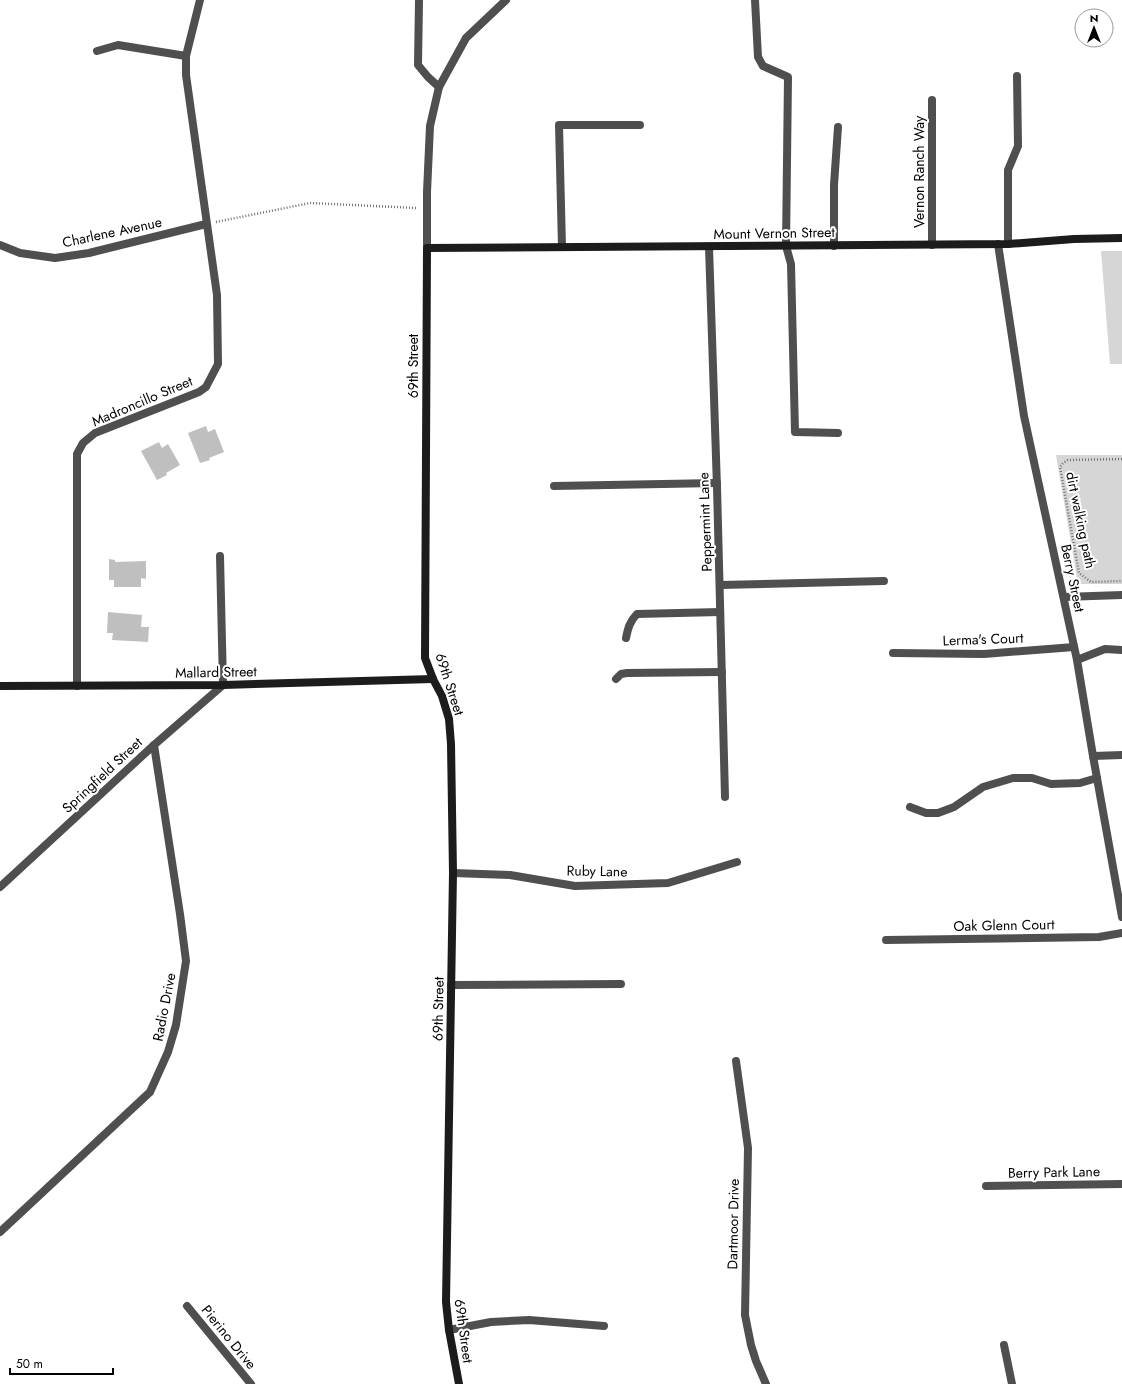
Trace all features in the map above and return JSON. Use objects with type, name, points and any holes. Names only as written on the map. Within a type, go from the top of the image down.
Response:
[{"type":"street","name":"Madroncillo Street","points":[[77,686],[77,454],[83,443],[95,433],[199,392],[206,387],[218,364],[217,295],[186,75],[186,56],[200,0]]},
{"type":"street","points":[[419,0],[418,65],[439,87]]},
{"type":"street","name":"69th Street","points":[[459,1384],[449,1330],[446,1302],[453,873],[451,744],[449,719],[442,696],[433,679],[425,658],[427,209],[430,126],[439,87],[466,38],[506,0]]},
{"type":"street","points":[[755,0],[758,56],[763,66],[788,77],[786,246],[791,264],[795,432],[838,433]]},
{"type":"street","points":[[97,51],[118,45],[186,56]]},
{"type":"street","points":[[1008,244],[1008,170],[1018,146],[1017,76]]},
{"type":"street","name":"Vernon Ranch Way","points":[[932,100],[932,245]]},
{"type":"street","points":[[562,247],[559,125],[640,126]]},
{"type":"street","points":[[834,246],[834,185],[838,127]]},
{"type":"street","name":"Charlene Avenue","points":[[0,245],[20,253],[55,258],[89,253],[206,224]]},
{"type":"street","name":"Mount Vernon Street","points":[[427,248],[1008,244],[1074,239],[1122,238]]},
{"type":"street","name":"Berry Street","points":[[998,244],[1024,416],[1077,660],[1092,756],[1122,914]]},
{"type":"street","name":"Peppermint Lane","points":[[709,247],[725,796]]},
{"type":"street","points":[[554,486],[717,483]]},
{"type":"street","points":[[220,556],[223,685]]},
{"type":"street","points":[[720,585],[884,581]]},
{"type":"street","points":[[1064,598],[1122,595]]},
{"type":"street","points":[[626,638],[631,620],[637,614],[720,612]]},
{"type":"street","name":"Lerma's Court","points":[[893,653],[984,654],[1074,647]]},
{"type":"street","points":[[1077,660],[1105,649],[1122,650]]},
{"type":"street","points":[[616,680],[621,674],[627,673],[722,672]]},
{"type":"street","name":"Mallard Street","points":[[0,686],[223,685],[433,679]]},
{"type":"street","name":"Springfield Street","points":[[0,886],[154,745],[223,685]]},
{"type":"street","name":"Radio Drive","points":[[0,1232],[150,1092],[168,1052],[176,1025],[186,961],[154,745]]},
{"type":"street","points":[[1092,756],[1122,755]]},
{"type":"street","points":[[910,806],[926,813],[938,813],[954,806],[983,787],[1013,778],[1032,778],[1051,784],[1080,783],[1097,778]]},
{"type":"street","name":"Ruby Lane","points":[[453,873],[510,875],[575,886],[668,884],[737,862]]},
{"type":"street","name":"Oak Glenn Court","points":[[886,940],[1099,937],[1122,933]]},
{"type":"street","points":[[451,985],[621,984]]},
{"type":"street","name":"Dartmoor Drive","points":[[736,1061],[748,1148],[745,1315],[751,1346],[766,1384]]},
{"type":"street","name":"Berry Park Lane","points":[[986,1186],[1122,1184]]},
{"type":"street","name":"Pierino Drive","points":[[187,1306],[251,1384]]},
{"type":"street","points":[[449,1330],[491,1322],[529,1320],[604,1326]]},
{"type":"street","points":[[1004,1346],[1012,1384]]},
{"type":"path","points":[[206,224],[310,203],[427,209]]},
{"type":"path","name":"dirt walking path","points":[[1122,459],[1068,460],[1062,463],[1060,467],[1079,573],[1091,582],[1122,581]]},
{"type":"shaded area","points":[[1101,251],[1122,251],[1122,364],[1110,364]]},
{"type":"shaded area","points":[[1056,455],[1122,455],[1122,584],[1078,584]]},
{"type":"building","points":[[206,426],[208,432],[215,429],[224,452],[209,458],[210,460],[200,463],[188,433]]},
{"type":"building","points":[[159,442],[162,448],[168,444],[180,465],[166,473],[167,475],[157,480],[141,451]]},
{"type":"building","points":[[109,559],[115,560],[115,562],[146,561],[146,579],[141,578],[141,587],[114,587],[114,580],[109,580]]},
{"type":"building","points":[[108,612],[142,615],[141,627],[149,627],[148,642],[112,640],[113,633],[107,633]]}]
